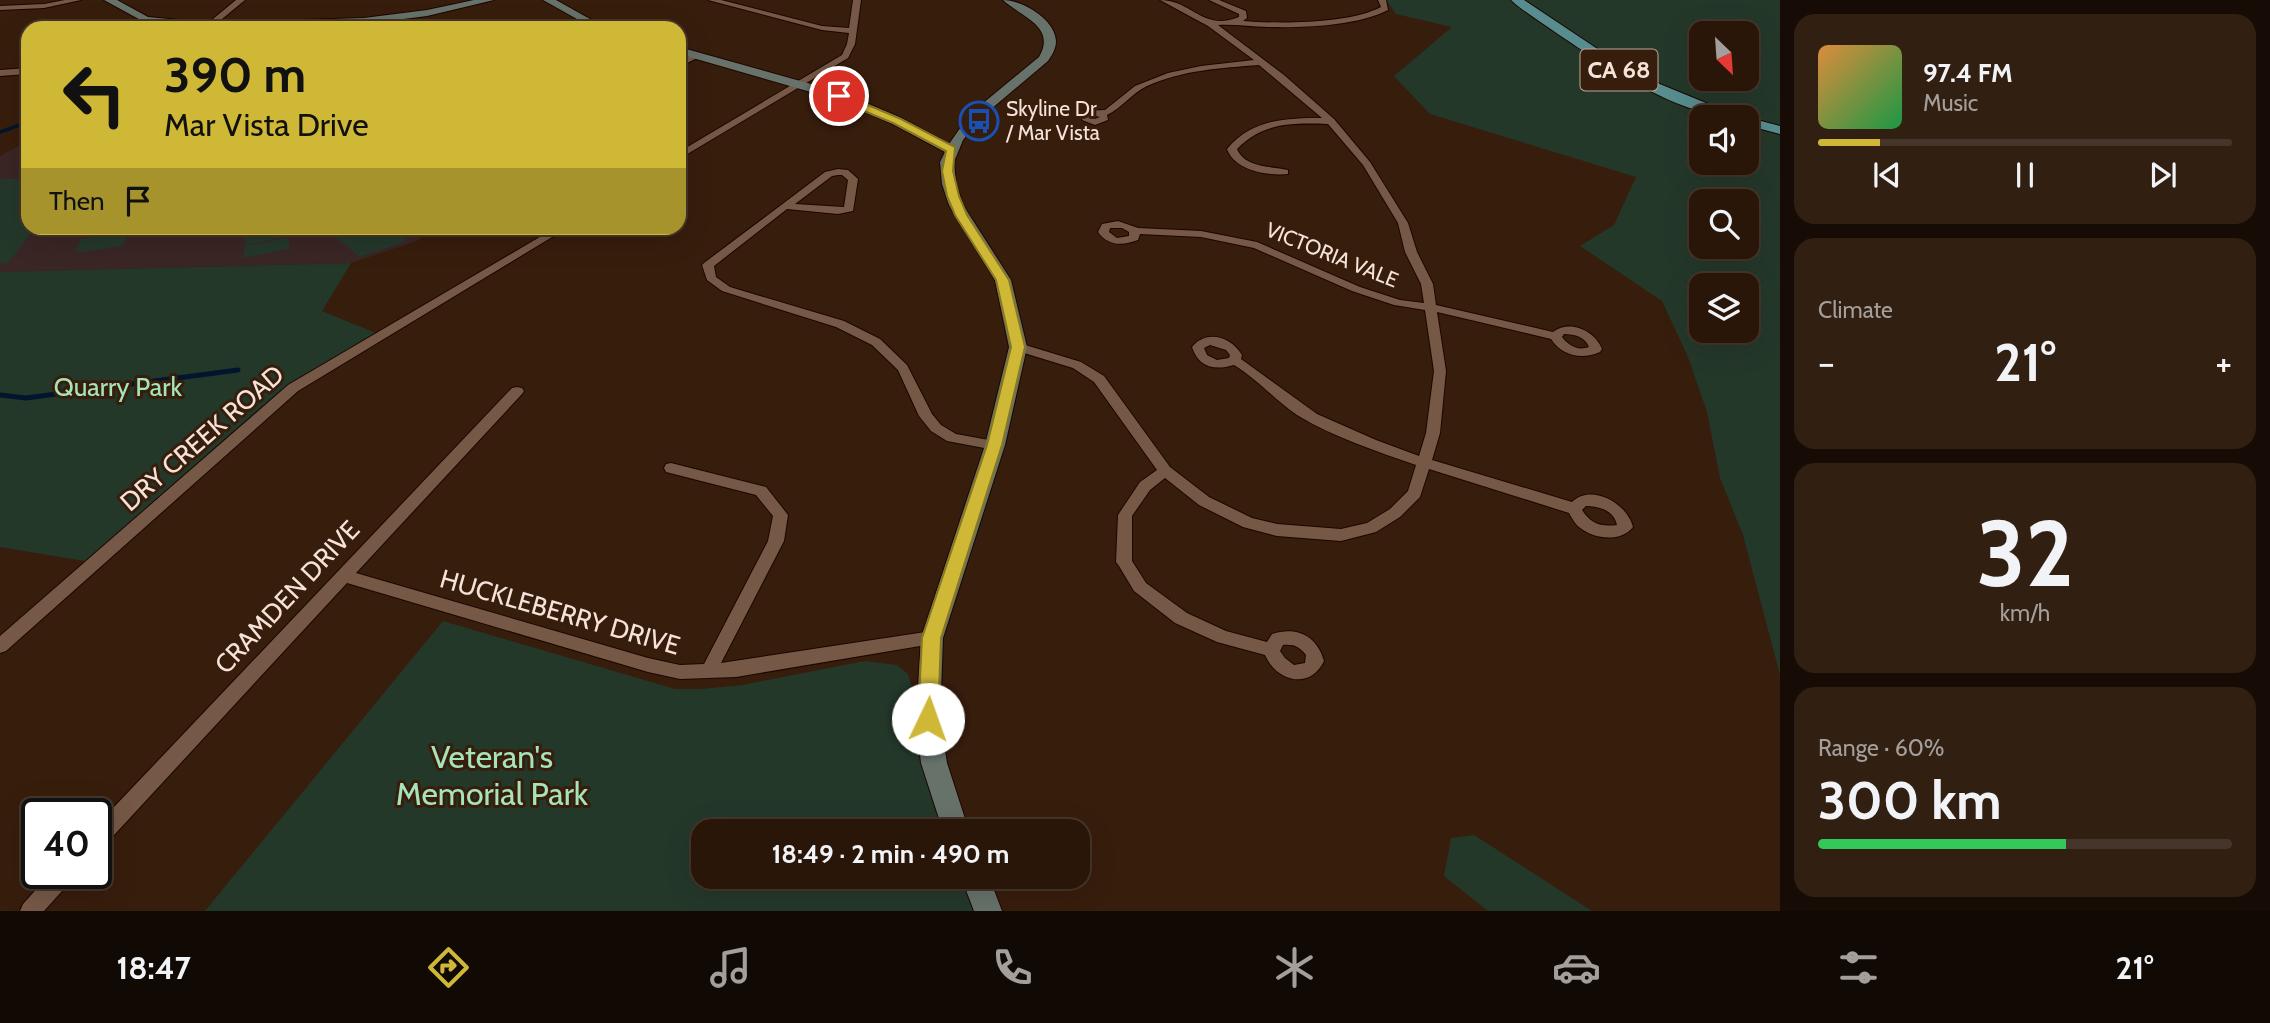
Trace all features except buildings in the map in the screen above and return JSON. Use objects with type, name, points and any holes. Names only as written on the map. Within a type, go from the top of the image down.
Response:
[{"type":"main road","name":"CA 68","points":[[1517,0],[1631,77],[1697,105]]},
{"type":"main road","points":[[1759,124],[1780,130]]},
{"type":"street","points":[[0,8],[44,6],[77,0]]},
{"type":"street","points":[[109,0],[146,20],[155,21]]},
{"type":"street","points":[[216,21],[242,0]]},
{"type":"street","points":[[364,21],[427,13],[489,0]]},
{"type":"street","points":[[548,0],[588,21]]},
{"type":"street","points":[[712,0],[822,28],[852,31]]},
{"type":"street","points":[[952,819],[934,763],[929,730],[932,638],[995,445],[1018,347],[1003,280],[956,205],[949,184],[949,156],[966,127],[1007,88],[1044,59],[1051,47],[1051,34],[1045,27],[1008,0]]},
{"type":"street","points":[[1018,347],[1077,365],[1099,379],[1165,471],[1204,501],[1248,523],[1277,530],[1341,535],[1371,528],[1395,513],[1415,493],[1433,433],[1440,371],[1427,284],[1411,252],[1403,223],[1367,164],[1331,121],[1262,62],[1211,24],[1164,0]]},
{"type":"street","points":[[1213,0],[1279,24]]},
{"type":"street","points":[[1211,24],[1236,21],[1279,24],[1378,13],[1385,8],[1382,0]]},
{"type":"street","points":[[686,152],[845,55],[850,49],[856,1]]},
{"type":"street","points":[[1236,21],[1243,18],[1243,13]]},
{"type":"street","points":[[686,52],[856,103],[915,131],[949,156]]},
{"type":"street","points":[[686,61],[697,55]]},
{"type":"street","points":[[1102,114],[1111,111],[1137,88],[1159,78],[1215,67],[1262,62]]},
{"type":"street","points":[[0,73],[21,72]]},
{"type":"street","points":[[1285,172],[1245,163],[1235,157],[1232,149],[1255,128],[1266,123],[1331,121]]},
{"type":"street","points":[[915,131],[946,133],[966,127]]},
{"type":"street","points":[[785,206],[838,211],[849,209],[853,178],[845,173],[833,173],[785,206],[715,258],[708,265],[707,271],[711,278],[726,289],[840,324],[876,342],[902,368],[926,416],[936,428],[952,438],[995,445]]},
{"type":"street","name":"VICTORIA VALE","points":[[1135,231],[1201,234],[1257,245],[1356,289],[1398,303],[1432,307],[1555,337]]},
{"type":"street","name":"DRY CREEK ROAD","points":[[0,646],[293,388],[550,235]]},
{"type":"street","points":[[1234,360],[1249,368],[1309,416],[1424,464],[1574,509]]},
{"type":"street","name":"CRAMDEN DRIVE","points":[[112,823],[517,391]]},
{"type":"street","points":[[671,468],[761,491],[780,515],[776,541],[708,672]]},
{"type":"street","points":[[1165,471],[1144,486],[1125,515],[1124,562],[1140,587],[1181,618],[1223,637],[1271,650]]},
{"type":"street","name":"HUCKLEBERRY DRIVE","points":[[343,576],[648,666],[680,672],[736,670],[932,638]]},
{"type":"street","points":[[30,911],[50,889]]},
{"type":"street","points":[[980,889],[988,911]]},
{"type":"shaded area","points":[[21,145],[21,235],[426,235],[414,242],[351,263],[0,272],[0,156]]},
{"type":"green space","points":[[1386,0],[1780,0],[1780,675],[1743,535],[1720,478],[1707,412],[1688,357],[1662,301],[1580,246],[1614,225],[1636,177],[1430,114],[1394,76],[1452,27],[1396,14]]},
{"type":"green space","points":[[0,179],[21,179],[21,235],[30,235],[8,263],[0,264]]},
{"type":"green space","points":[[128,235],[122,246],[75,253],[81,239]]},
{"type":"green space","points":[[245,235],[290,235],[290,236],[245,245]]},
{"type":"green space","points":[[333,235],[408,235],[404,242],[360,257]]},
{"type":"green space","points":[[289,238],[289,249],[243,258],[244,246]]},
{"type":"green space","name":"Quarry Park","points":[[351,263],[322,311],[383,336],[293,388],[97,563],[0,547],[0,272]]},
{"type":"green space","name":"Veteran's Memorial Park","points":[[443,621],[675,689],[742,685],[865,661],[897,665],[908,674],[912,687],[920,756],[938,819],[691,819],[691,889],[966,889],[975,911],[205,911]]},
{"type":"green space","points":[[1474,835],[1592,911],[1488,911],[1444,876],[1451,838]]},
{"type":"waterway","points":[[0,132],[21,124]]},
{"type":"waterway","points":[[0,395],[26,398],[238,370]]},
{"type":"place","name":"Skyline Dr / Mar Vista","points":[[979,121]]},
{"type":"route","points":[[839,96],[897,121],[951,150],[947,171],[956,205],[1003,280],[1018,347],[995,445],[932,638],[928,719]]}]
